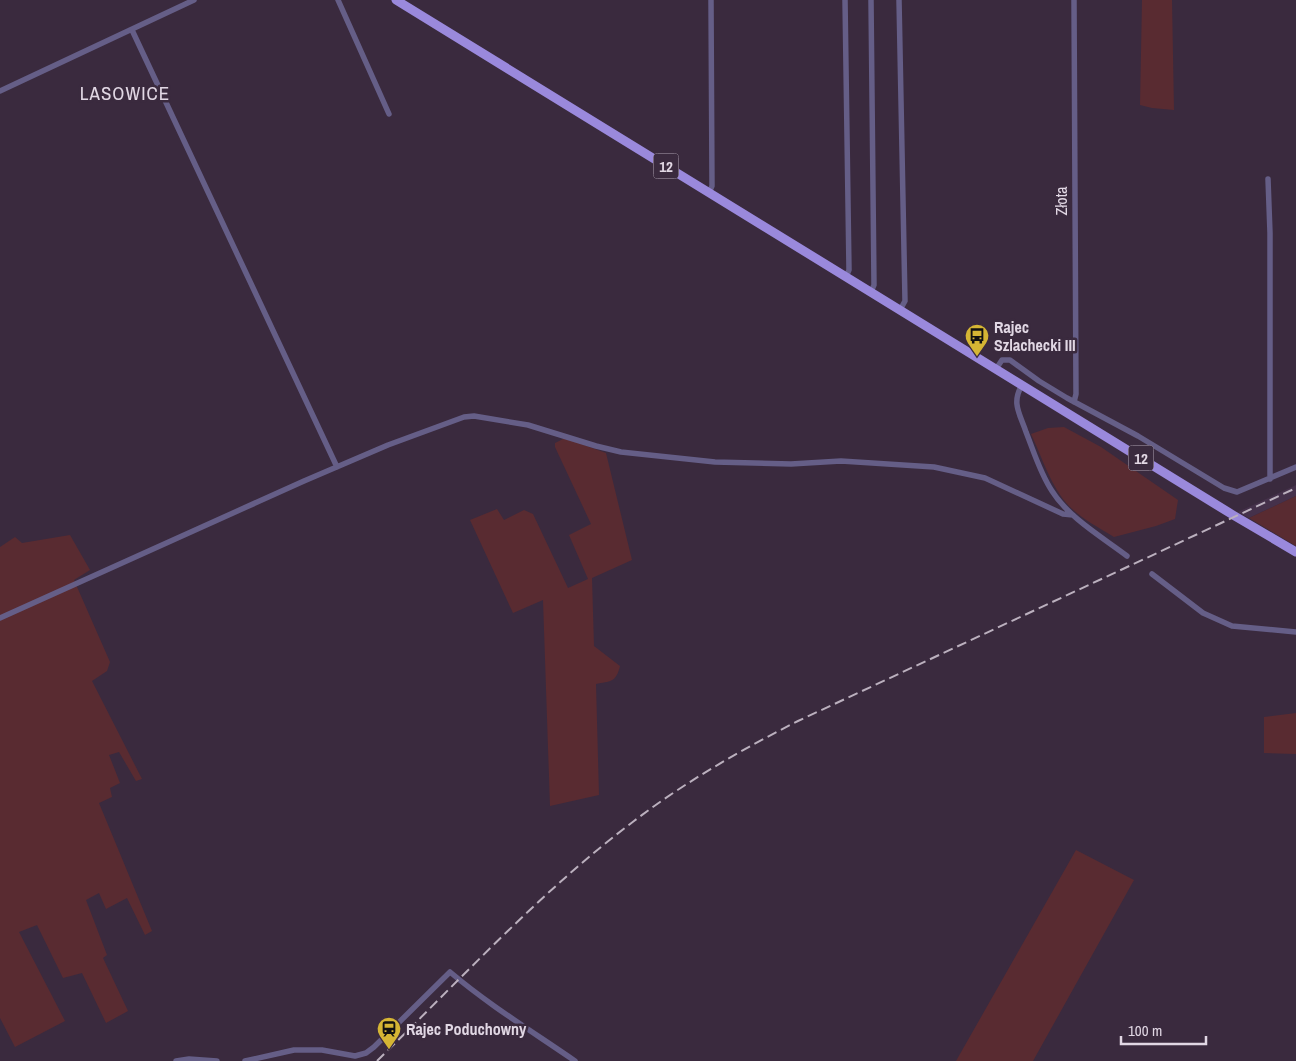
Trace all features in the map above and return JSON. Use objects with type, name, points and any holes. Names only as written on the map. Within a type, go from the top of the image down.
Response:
[{"type":"main road","name":"12","points":[[396,0],[1267,536],[1296,552]]},
{"type":"street","points":[[0,91],[194,0]]},
{"type":"street","points":[[338,0],[389,114]]},
{"type":"street","points":[[709,193],[712,186],[711,0]]},
{"type":"street","points":[[845,0],[849,270],[846,277]]},
{"type":"street","points":[[870,292],[874,285],[871,0]]},
{"type":"street","points":[[899,0],[904,301],[900,310]]},
{"type":"street","name":"Złota","points":[[1074,0],[1076,394],[1074,402]]},
{"type":"street","points":[[132,30],[337,467]]},
{"type":"street","points":[[1268,179],[1270,233],[1270,479]]},
{"type":"street","points":[[996,369],[1002,360],[1010,360],[1074,402],[1138,436],[1232,491],[1242,491],[1296,467]]},
{"type":"street","points":[[1022,385],[1017,394],[1017,406],[1041,471],[1053,493],[1073,515],[1127,556]]},
{"type":"street","points":[[0,618],[337,467],[427,429],[464,417],[474,416],[528,425],[621,452],[715,462],[791,464],[841,461],[934,467],[985,478],[1063,514],[1073,515]]},
{"type":"street","points":[[1152,574],[1203,613],[1232,626],[1296,632]]},
{"type":"street","points":[[245,1061],[294,1050],[322,1050],[350,1056],[366,1053],[450,972],[485,1000],[512,1016],[575,1061]]},
{"type":"street","points":[[176,1061],[189,1059],[217,1061]]},
{"type":"shaded area","points":[[1142,0],[1172,0],[1174,110],[1140,105]]},
{"type":"shaded area","points":[[1064,427],[1101,447],[1178,500],[1175,519],[1114,537],[1074,511],[1057,490],[1031,434],[1048,428]]},
{"type":"shaded area","points":[[565,438],[606,453],[632,560],[592,578],[594,646],[620,666],[617,676],[612,680],[596,684],[599,795],[550,806],[543,600],[513,613],[470,520],[497,509],[504,520],[524,510],[533,514],[568,588],[588,579],[569,535],[591,524],[555,447],[555,443]]},
{"type":"shaded area","points":[[1296,485],[1296,496],[1249,518],[1238,512]]},
{"type":"shaded area","points":[[1296,496],[1296,546],[1249,518]]},
{"type":"shaded area","points":[[70,535],[90,570],[74,580],[110,662],[107,671],[92,681],[142,779],[136,781],[119,752],[109,755],[120,783],[110,788],[112,797],[99,803],[152,931],[145,935],[127,898],[106,909],[99,893],[86,900],[107,955],[103,958],[128,1011],[106,1023],[82,973],[63,978],[37,925],[19,932],[65,1021],[15,1047],[0,1018],[0,547],[15,537],[22,543]]},
{"type":"shaded area","points":[[1296,713],[1296,754],[1264,753],[1264,717]]},
{"type":"shaded area","points":[[1076,850],[1134,880],[1033,1061],[956,1061]]},
{"type":"railway","points":[[377,1061],[502,937],[566,877],[634,821],[693,780],[798,721],[1296,488]]},
{"type":"place","name":"Rajec Szlachecki III","points":[[977,357]]},
{"type":"place","name":"Rajec Poduchowny","points":[[389,1050]]},
{"type":"district","name":"LASOWICE","points":[[125,93]]}]
